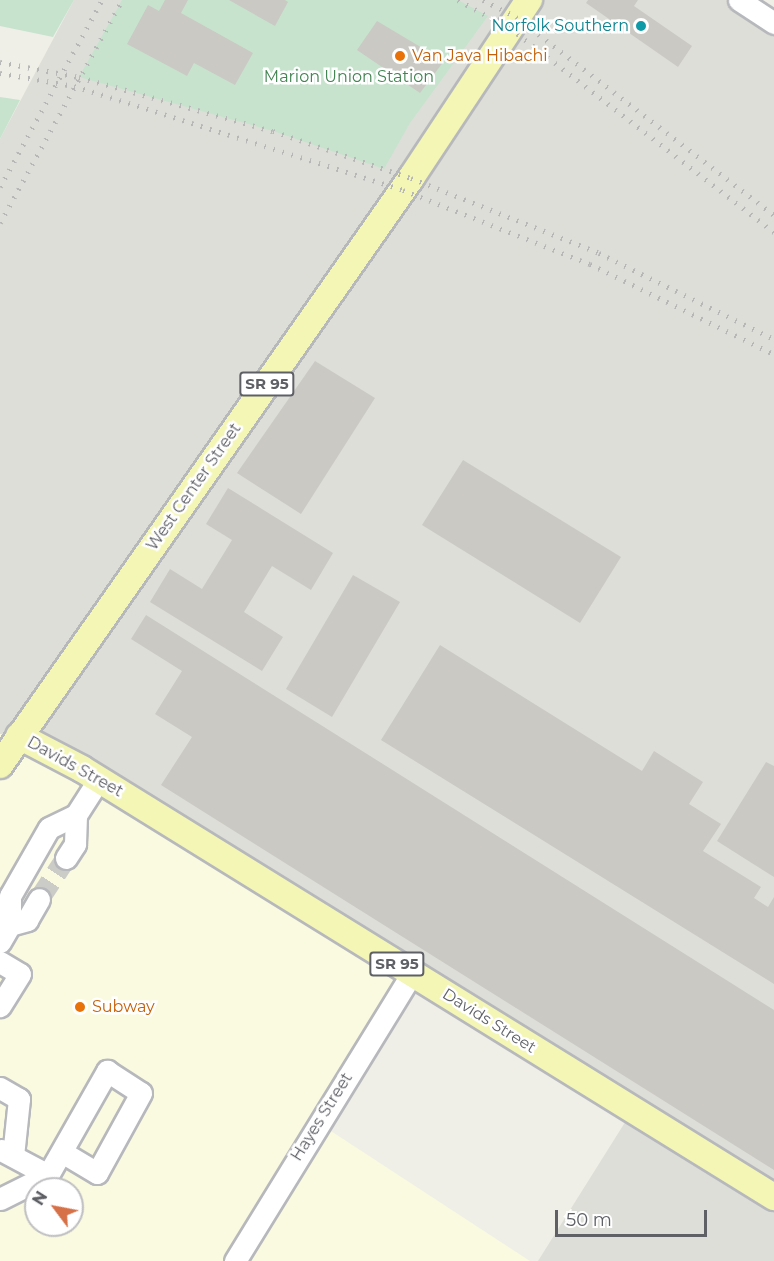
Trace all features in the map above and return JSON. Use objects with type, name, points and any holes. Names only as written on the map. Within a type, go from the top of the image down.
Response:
[{"type":"main road","name":"West Center Street","points":[[0,765],[9,740],[403,190],[529,0]]},
{"type":"main road","name":"Davids Street","points":[[9,740],[99,779],[774,1197]]},
{"type":"street","points":[[739,0],[774,23]]},
{"type":"street","points":[[66,858],[75,844],[76,815],[99,779]]},
{"type":"street","points":[[5,934],[10,896],[49,828],[76,815]]},
{"type":"street","points":[[5,934],[27,920],[39,899]]},
{"type":"street","points":[[0,962],[20,974],[0,1005]]},
{"type":"street","name":"Hayes Street","points":[[235,1261],[412,973]]},
{"type":"street","points":[[0,1199],[48,1175],[107,1071],[141,1094],[97,1173],[62,1152]]},
{"type":"street","points":[[0,1088],[19,1098],[7,1153],[48,1175]]},
{"type":"shaded area","points":[[74,0],[735,0],[774,26],[774,1261],[538,1261],[634,1108],[19,736],[0,734],[0,139]]},
{"type":"shaded area","points":[[0,734],[19,736],[412,973],[314,1120],[530,1261],[0,1261]]},
{"type":"green space","points":[[0,0],[74,0],[53,37],[0,26]]},
{"type":"green space","name":"Marion Union Station","points":[[122,0],[458,0],[488,16],[410,123],[384,169],[273,131],[79,77]]},
{"type":"green space","points":[[0,97],[20,100],[0,139]]},
{"type":"building","name":"Marion Union Station","points":[[165,0],[188,0],[181,13],[253,53],[235,85],[194,63],[187,76],[127,44],[148,5],[159,11]]},
{"type":"building","name":"Marion Union Station","points":[[229,0],[285,0],[288,2],[275,26]]},
{"type":"building","name":"Norfolk Southern","points":[[588,0],[638,0],[634,6],[692,46],[678,67],[586,3]]},
{"type":"building","name":"Van Java Hibachi","points":[[377,21],[444,61],[420,93],[357,50]]},
{"type":"building","points":[[315,361],[375,398],[301,514],[237,473]]},
{"type":"building","points":[[463,460],[621,557],[580,623],[422,525]]},
{"type":"building","points":[[228,488],[333,553],[311,590],[272,566],[244,612],[283,637],[262,671],[150,602],[170,569],[202,589],[232,540],[206,524]]},
{"type":"building","points":[[353,575],[400,602],[332,717],[286,689]]},
{"type":"building","points":[[146,615],[774,1010],[774,1170],[161,785],[192,737],[155,714],[182,671],[131,639]]},
{"type":"building","points":[[440,645],[642,771],[654,751],[703,782],[689,804],[721,824],[703,851],[761,887],[754,898],[768,907],[774,897],[774,984],[381,740]]},
{"type":"building","points":[[766,762],[774,766],[774,877],[717,841]]},
{"type":"tunnel","points":[[39,899],[66,858]]},
{"type":"railway","points":[[0,187],[102,0]]},
{"type":"railway","points":[[0,223],[122,0]]},
{"type":"railway","points":[[458,0],[510,28],[774,232]]},
{"type":"railway","points":[[483,0],[516,17],[774,215]]},
{"type":"railway","points":[[0,62],[79,77],[273,131],[411,178],[599,253],[774,339]]},
{"type":"railway","points":[[0,73],[74,86],[403,190],[590,264],[774,354]]},
{"type":"place","name":"Norfolk Southern","points":[[641,26]]},
{"type":"place","name":"Van Java Hibachi","points":[[400,56]]},
{"type":"place","name":"Subway","points":[[80,1007]]}]
